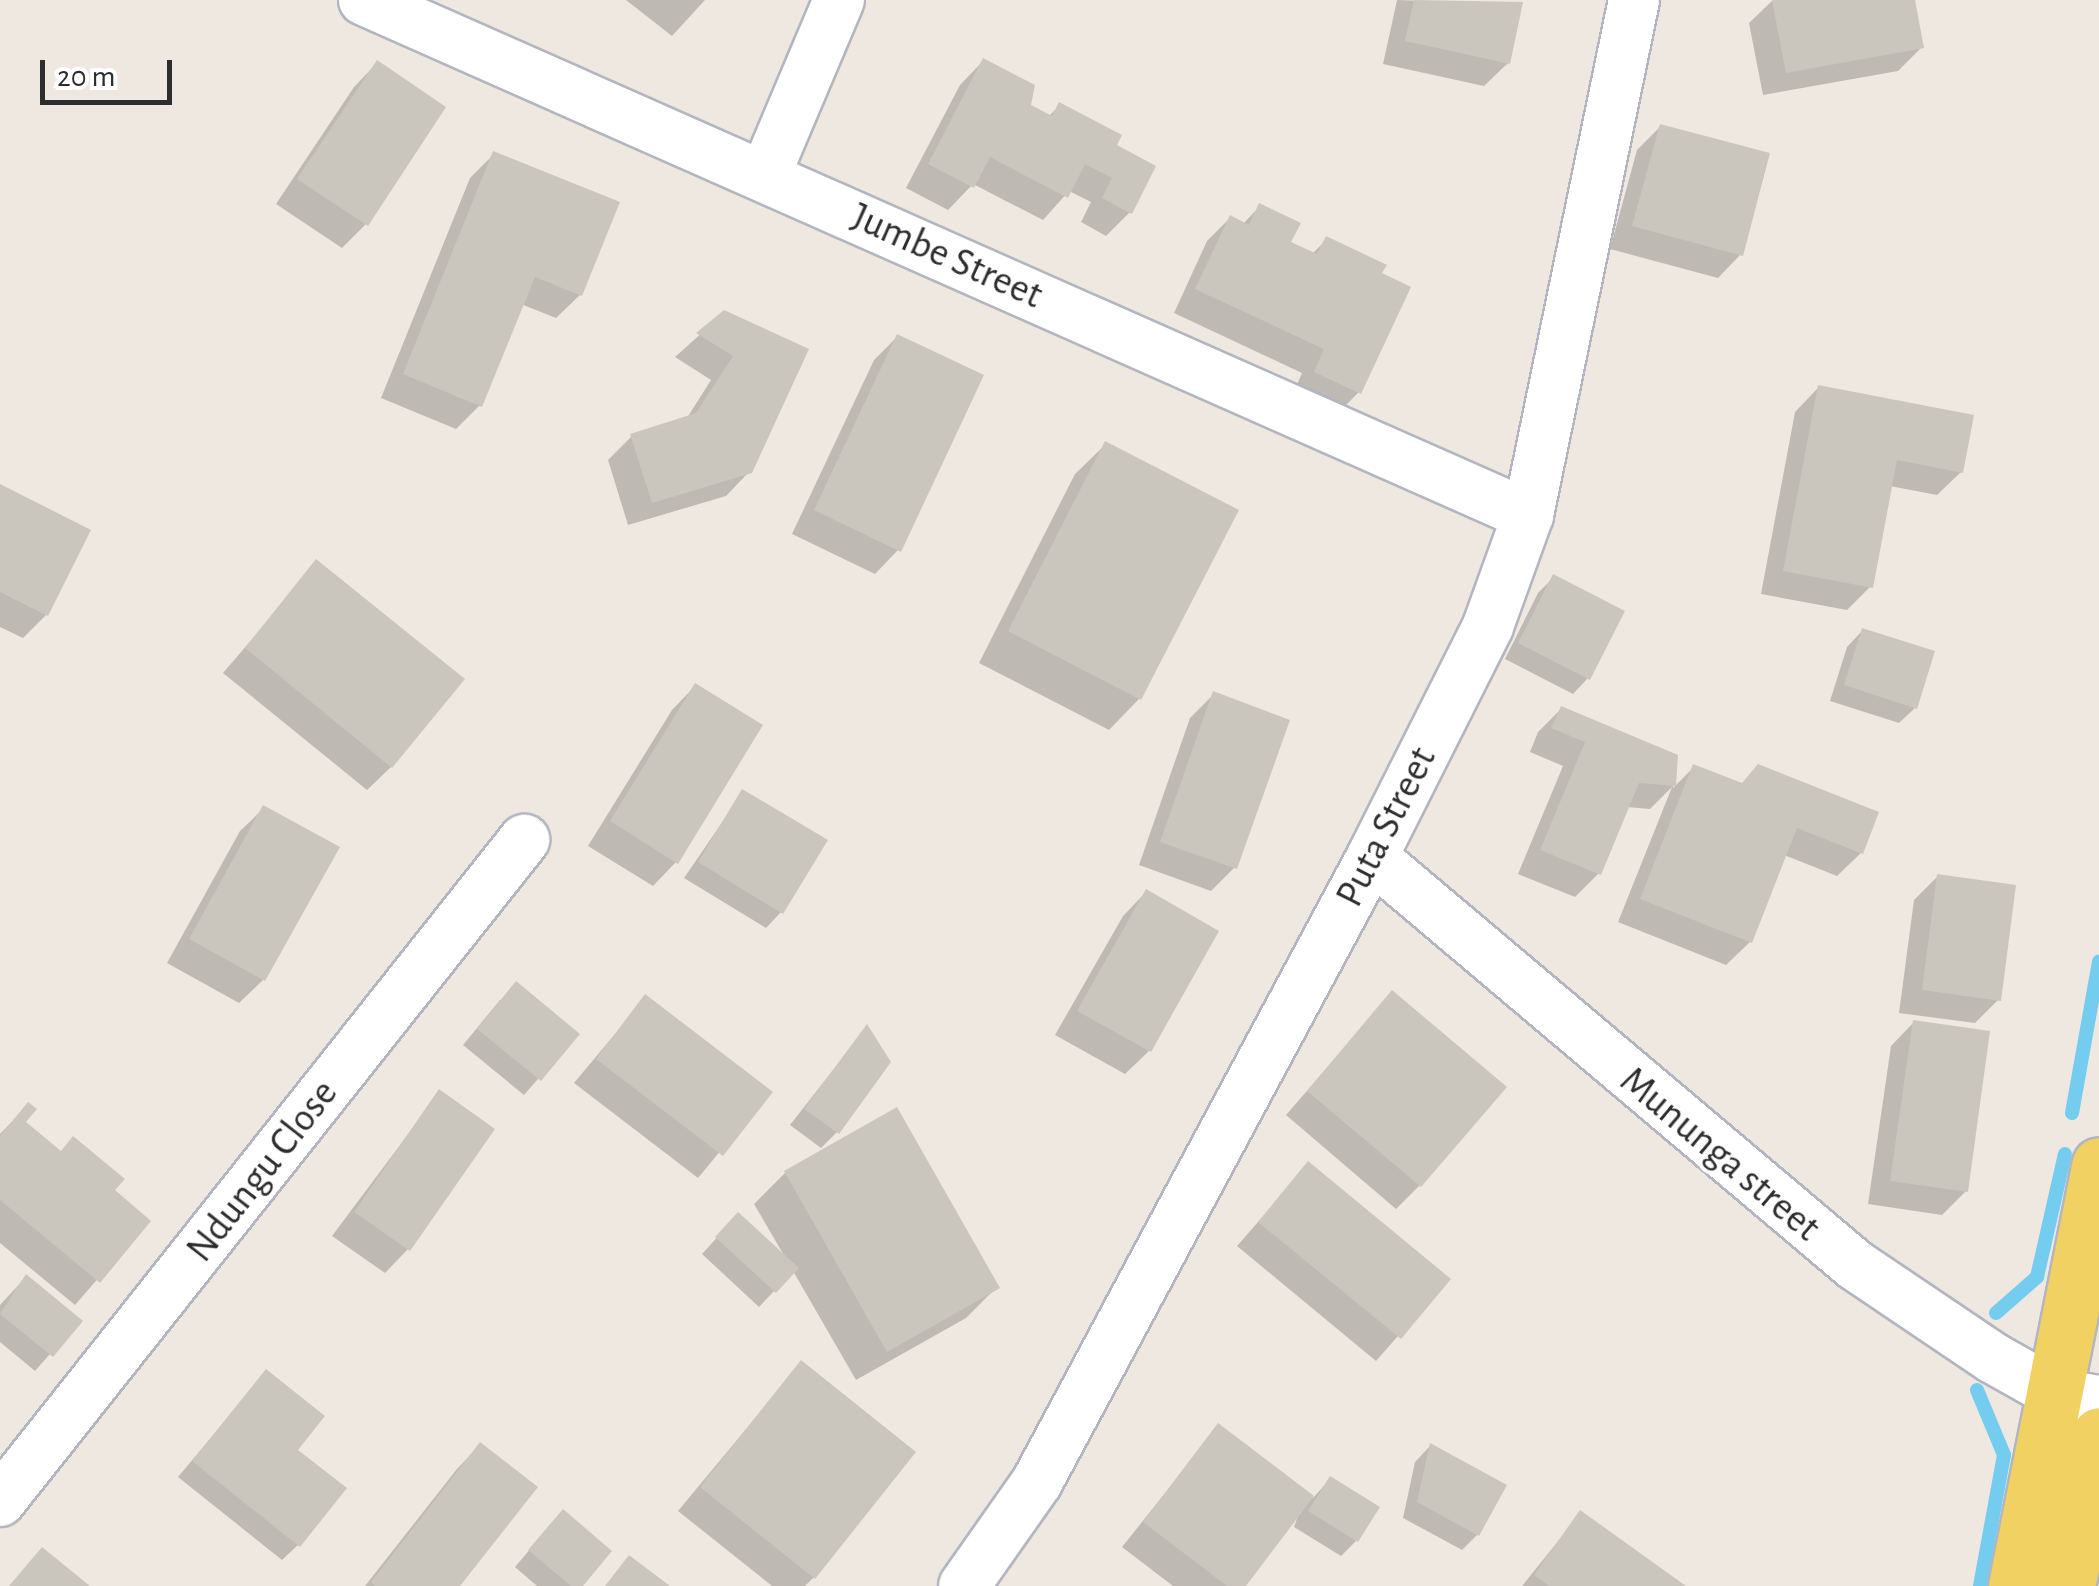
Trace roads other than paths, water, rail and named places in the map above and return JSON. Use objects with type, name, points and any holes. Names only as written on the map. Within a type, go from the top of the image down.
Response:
[{"type":"main road","points":[[2016,1586],[2078,1398],[2099,1165]]},
{"type":"main road","points":[[2067,1586],[2099,1436]]},
{"type":"street","name":"Jumbe Street","points":[[364,0],[1528,515]]},
{"type":"street","points":[[765,175],[838,0]]},
{"type":"street","name":"Puta Street","points":[[964,1586],[1037,1482],[1372,857],[1488,626],[1528,515],[1634,0]]},
{"type":"street","name":"Ndungu Close","points":[[0,1501],[524,840]]},
{"type":"street","name":"Mununga street","points":[[1372,857],[1855,1265],[2078,1398]]},
{"type":"waterway","points":[[2072,1113],[2099,961]]},
{"type":"waterway","points":[[1996,1313],[2037,1277],[2065,1154]]},
{"type":"waterway","points":[[1977,1390],[2004,1455],[1980,1586]]}]
